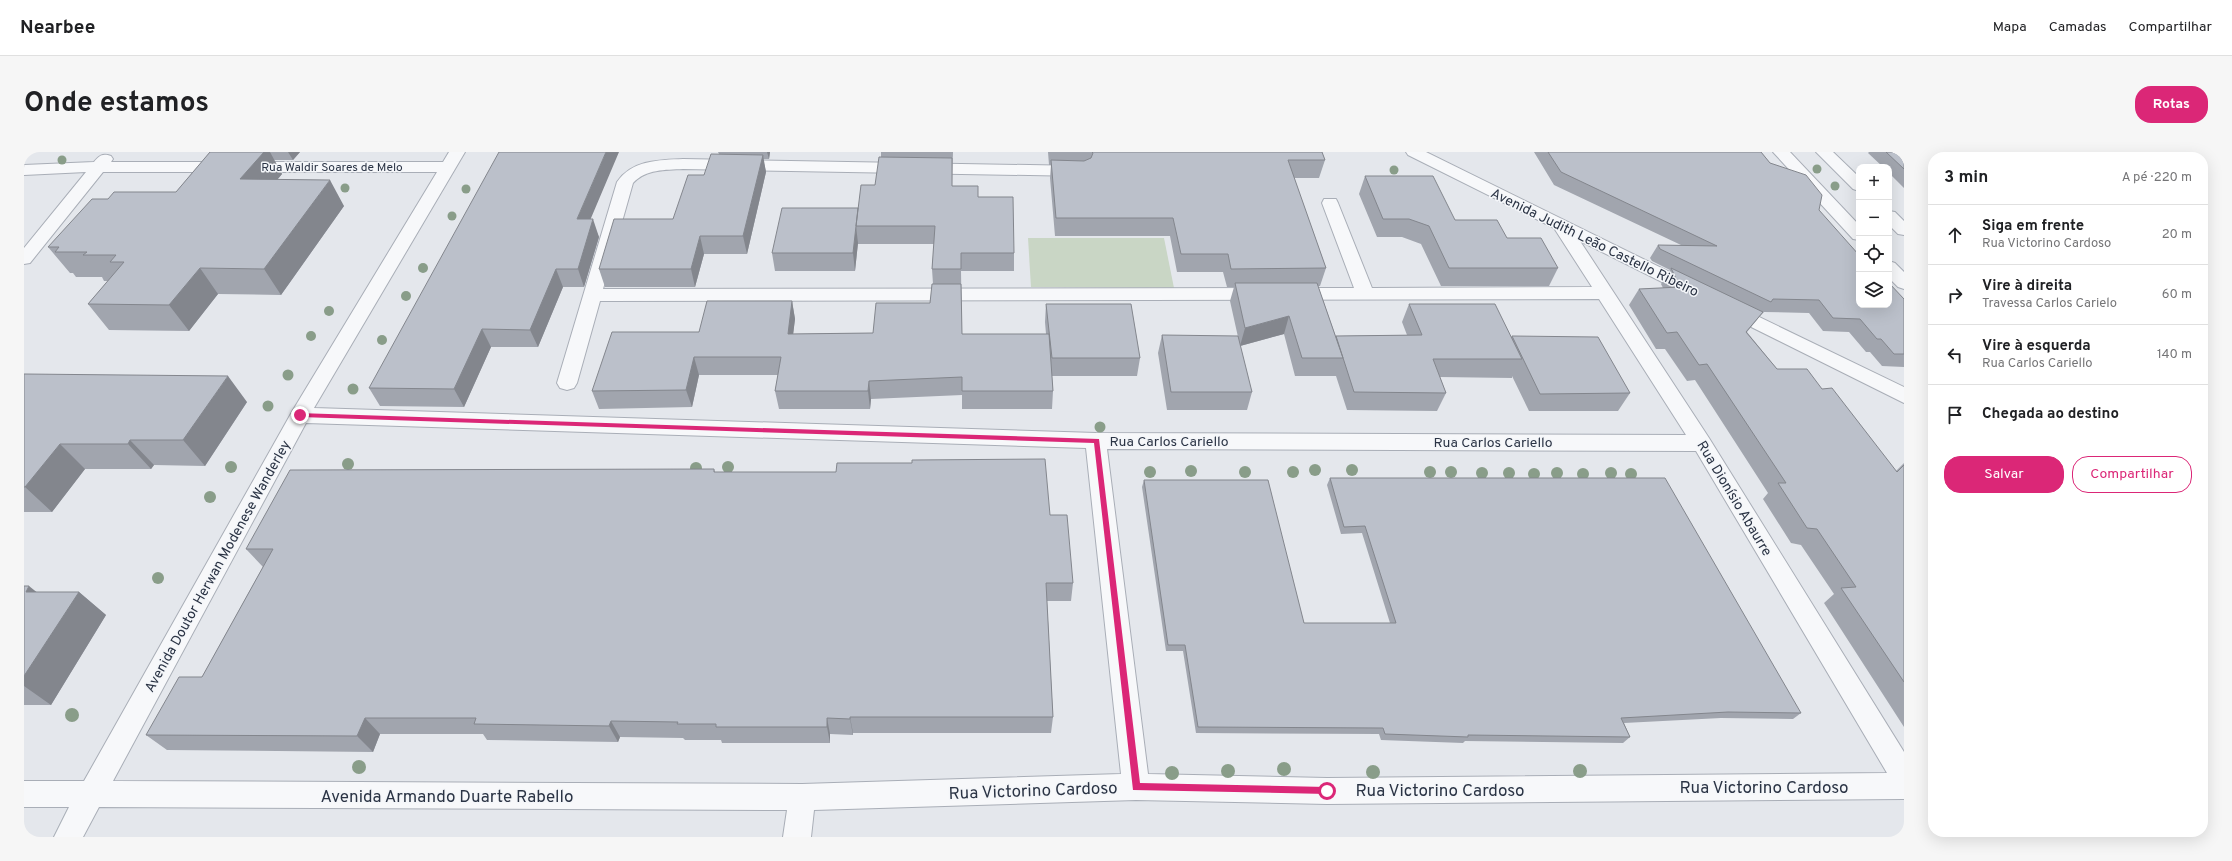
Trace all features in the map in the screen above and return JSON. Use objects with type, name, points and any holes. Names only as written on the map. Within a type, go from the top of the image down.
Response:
[{"type":"street","points":[[24,259],[99,167],[109,152]]},
{"type":"street","name":"Avenida Judith Leão Castello Ribeiro","points":[[1414,152],[1904,396]]},
{"type":"street","points":[[1781,152],[1856,232]]},
{"type":"street","points":[[1824,152],[1856,183]]},
{"type":"street","name":"Rua Waldir Soares de Melo","points":[[24,170],[99,167],[453,160]]},
{"type":"street","name":"Avenida Doutor Herwan Modenese Wanderley","points":[[91,796],[300,415],[453,160]]},
{"type":"street","points":[[567,383],[625,182],[635,172],[643,168],[682,164],[1082,172]]},
{"type":"street","points":[[1330,203],[1365,292]]},
{"type":"street","points":[[1892,219],[1904,230]]},
{"type":"street","name":"Rua Dionísio Abaurre","points":[[1560,224],[1702,443],[1904,776]]},
{"type":"street","points":[[1892,270],[1904,283]]},
{"type":"street","points":[[592,295],[1605,292]]},
{"type":"street","name":"Rua Carlos Cariello","points":[[300,415],[1096,441],[1702,443]]},
{"type":"street","points":[[1096,441],[1136,787]]},
{"type":"street","name":"Rua Victorino Cardoso","points":[[802,797],[1136,787],[1335,791],[1904,786]]},
{"type":"street","name":"Avenida Armando Duarte Rabello","points":[[24,794],[91,796],[802,797]]},
{"type":"street","points":[[68,837],[91,796]]},
{"type":"street","points":[[797,837],[802,797]]},
{"type":"green space","points":[[1028,238],[1164,238],[1174,288],[1031,287]]},
{"type":"building","points":[[210,152],[264,152],[240,179],[330,180],[264,269],[200,268],[169,305],[88,304],[124,262],[110,262],[116,255],[83,255],[87,252],[55,252],[59,247],[48,247],[92,199],[108,199],[114,192],[176,192]]},
{"type":"building","points":[[499,152],[606,152],[577,219],[593,219],[578,269],[556,269],[530,330],[482,329],[454,389],[369,388]]},
{"type":"building","points":[[1092,152],[1322,152],[1325,160],[1288,160],[1326,268],[1231,269],[1228,254],[1181,254],[1173,218],[1056,218],[1051,160],[1084,161],[1091,158]]},
{"type":"building","points":[[1548,152],[1761,152],[1770,163],[1806,175],[1822,195],[1819,210],[1856,252],[1856,308],[1892,308],[1892,286],[1904,299],[1904,354],[1894,354],[1881,339],[1877,339],[1860,319],[1833,318],[1819,300],[1773,299],[1771,302],[1660,249],[1658,245],[1717,246],[1561,172]]},
{"type":"building","points":[[1886,152],[1904,152],[1904,169]]},
{"type":"building","points":[[711,154],[763,155],[743,236],[700,236],[691,269],[599,269],[614,219],[673,219],[688,175],[704,175]]},
{"type":"building","points":[[879,157],[952,158],[952,186],[978,186],[978,197],[1013,197],[1014,253],[961,253],[961,269],[932,269],[935,226],[856,226],[861,185],[875,185]]},
{"type":"building","points":[[1365,176],[1433,176],[1455,220],[1497,220],[1507,238],[1541,238],[1558,268],[1449,268],[1429,226],[1409,219],[1383,219]]},
{"type":"building","points":[[782,208],[858,208],[853,253],[772,253]]},
{"type":"building","points":[[1671,268],[1763,312],[1746,332],[1777,369],[1807,369],[1822,389],[1832,388],[1897,472],[1904,465],[1904,682],[1841,588],[1856,587],[1817,529],[1807,528],[1778,483],[1786,483],[1707,364],[1699,365],[1677,332],[1667,333],[1639,289],[1680,287]]},
{"type":"building","points":[[1235,283],[1317,283],[1343,358],[1302,358],[1289,316],[1245,328]]},
{"type":"building","points":[[932,284],[961,284],[962,334],[1049,334],[1053,391],[962,391],[962,377],[869,381],[868,391],[775,391],[781,357],[694,357],[686,390],[592,391],[612,332],[699,332],[707,301],[792,301],[788,334],[873,333],[876,303],[930,303]]},
{"type":"building","points":[[1046,304],[1131,304],[1140,358],[1052,358]]},
{"type":"building","points":[[1409,304],[1495,304],[1522,359],[1433,359],[1446,393],[1354,392],[1336,336],[1422,335]]},
{"type":"building","points":[[1162,335],[1238,336],[1252,392],[1171,392]]},
{"type":"building","points":[[1512,336],[1598,337],[1630,393],[1540,394]]},
{"type":"building","points":[[24,374],[228,376],[183,440],[130,440],[128,444],[60,444],[24,487]]},
{"type":"building","points":[[1045,459],[1050,515],[1067,515],[1073,583],[1046,583],[1053,717],[827,718],[827,727],[716,727],[716,724],[611,721],[609,726],[474,724],[476,718],[365,718],[357,736],[146,735],[179,677],[202,677],[273,549],[246,549],[290,470],[714,469],[714,472],[836,472],[837,463],[912,463],[912,460]]},
{"type":"building","points":[[1330,478],[1665,478],[1801,713],[1728,712],[1621,718],[1630,737],[1468,735],[1468,737],[1385,734],[1383,728],[1198,727],[1185,645],[1168,645],[1144,480],[1268,480],[1304,623],[1396,623],[1365,526],[1344,527]]},
{"type":"building","points":[[24,586],[29,586],[26,592],[79,592],[24,676]]},
{"type":"route","points":[[300,415],[1096,441],[1136,787],[1327,791]]}]
